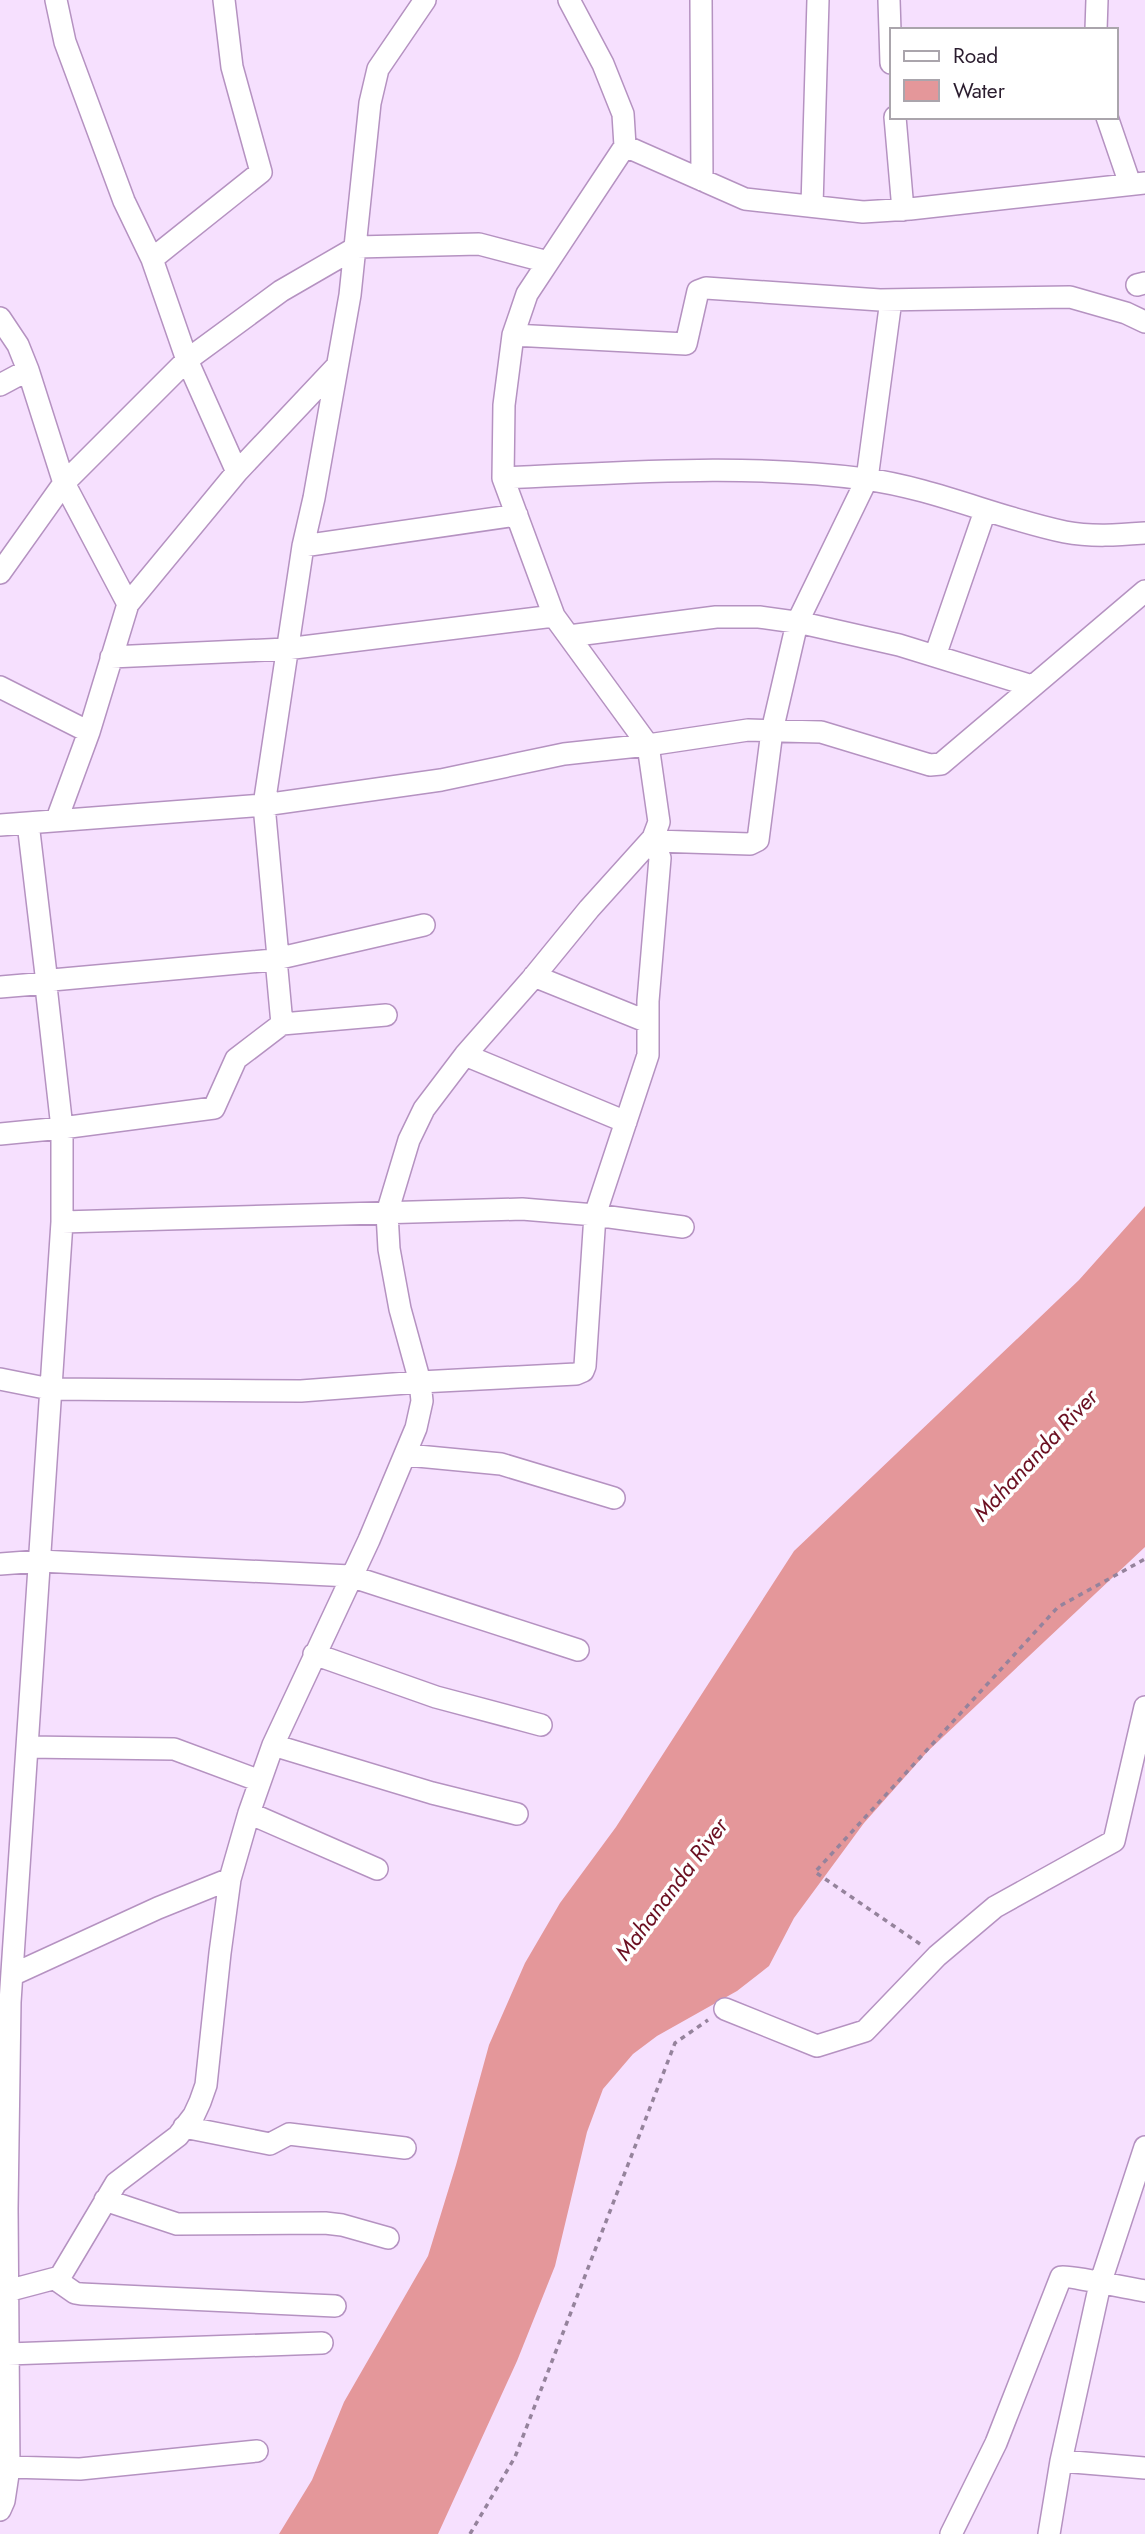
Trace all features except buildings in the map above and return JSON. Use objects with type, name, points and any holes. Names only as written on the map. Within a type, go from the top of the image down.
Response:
[{"type":"street","points":[[56,0],[65,43],[124,201],[152,259],[187,360],[237,472]]},
{"type":"street","points":[[152,259],[261,172],[232,67],[224,0]]},
{"type":"street","points":[[282,1024],[264,805],[303,546],[350,295],[364,146],[378,69],[425,0]]},
{"type":"street","points":[[7,2291],[55,2279],[61,2275],[105,2200],[123,2177],[178,2136],[194,2115],[206,2085],[230,1879],[249,1813],[273,1745],[407,1455],[422,1401],[389,1249],[387,1213],[409,1140],[424,1109],[466,1055],[589,908],[654,839],[659,822],[648,745],[554,616],[503,478],[505,405],[513,335],[527,293],[625,146],[623,114],[603,64],[569,0]]},
{"type":"street","points":[[701,0],[702,180]]},
{"type":"street","points":[[812,206],[818,0]]},
{"type":"street","points":[[889,0],[890,32]]},
{"type":"street","points":[[1096,28],[1097,0]]},
{"type":"street","points":[[895,119],[903,209]]},
{"type":"street","points":[[625,146],[745,199],[863,212],[1138,183],[1108,119]]},
{"type":"street","points":[[0,573],[64,483],[187,360],[281,290],[356,247],[479,244],[548,261]]},
{"type":"street","points":[[513,335],[684,344],[689,339],[698,291],[703,288],[891,300],[1070,298],[1126,313],[1145,322]]},
{"type":"street","points":[[654,839],[750,844],[756,842],[772,731],[797,623],[867,480],[891,300]]},
{"type":"street","points":[[0,318],[18,345],[28,370],[64,483],[128,604]]},
{"type":"street","points":[[57,819],[89,732],[128,604],[237,472],[336,367]]},
{"type":"street","points":[[0,385],[28,370]]},
{"type":"street","points":[[503,478],[696,471],[792,472],[867,480],[919,491],[1068,532],[1107,536],[1145,533]]},
{"type":"street","points":[[934,656],[985,511]]},
{"type":"street","points":[[303,546],[517,515]]},
{"type":"street","points":[[0,825],[264,805],[442,780],[564,754],[748,730],[821,733],[930,765],[941,764],[1145,591]]},
{"type":"street","points":[[111,657],[286,649],[554,616]]},
{"type":"street","points":[[569,636],[716,617],[759,617],[850,633],[1032,685]]},
{"type":"street","points":[[0,687],[89,732]]},
{"type":"street","points":[[0,2510],[4,2501],[8,2354],[4,2210],[5,2004],[12,1975],[7,1937],[27,1747],[62,1222],[62,1128],[27,822]]},
{"type":"street","points":[[0,1379],[50,1389],[301,1391],[576,1374],[583,1371],[595,1215],[648,1055],[660,858],[654,839]]},
{"type":"street","points":[[0,986],[276,959],[424,925]]},
{"type":"street","points":[[534,976],[648,1022]]},
{"type":"street","points":[[0,1134],[214,1108],[236,1059],[282,1024],[386,1015]]},
{"type":"street","points":[[466,1055],[626,1122]]},
{"type":"street","points":[[62,1222],[522,1209],[595,1215],[683,1227]]},
{"type":"street","points":[[407,1455],[501,1464],[614,1498]]},
{"type":"street","points":[[0,1564],[40,1561],[350,1576],[578,1650]]},
{"type":"street","points":[[314,1654],[436,1697],[541,1726]]},
{"type":"street","points":[[724,2009],[817,2046],[865,2031],[937,1956],[995,1907],[1114,1841],[1145,1707]]},
{"type":"street","points":[[273,1745],[432,1793],[517,1814]]},
{"type":"street","points":[[27,1747],[174,1749],[260,1781]]},
{"type":"street","points":[[249,1813],[377,1869]]},
{"type":"street","points":[[12,1975],[158,1908],[230,1879]]},
{"type":"street","points":[[184,2127],[270,2144],[289,2134],[405,2148]]},
{"type":"street","points":[[1049,2534],[1061,2461],[1100,2284],[1145,2147]]},
{"type":"street","points":[[105,2200],[177,2224],[325,2223],[388,2238]]},
{"type":"street","points":[[951,2534],[996,2443],[1061,2277],[1068,2275],[1100,2284],[1145,2291]]},
{"type":"street","points":[[55,2279],[81,2294],[335,2306]]},
{"type":"street","points":[[8,2354],[322,2343]]},
{"type":"street","points":[[6,2460],[80,2469],[257,2451]]},
{"type":"street","points":[[1061,2461],[1145,2468]]},
{"type":"path","points":[[937,1956],[815,1872],[1058,1607],[1145,1559]]},
{"type":"path","points":[[470,2534],[515,2457],[675,2043],[724,2009]]},
{"type":"water","name":"Mahananda River","points":[[1145,1206],[1145,1547],[928,1751],[864,1823],[794,1918],[769,1966],[737,1991],[657,2036],[633,2054],[603,2089],[587,2132],[555,2266],[517,2361],[438,2534],[279,2534],[312,2480],[344,2402],[428,2256],[489,2045],[525,1963],[560,1903],[616,1827],[794,1551],[1079,1280]]}]
